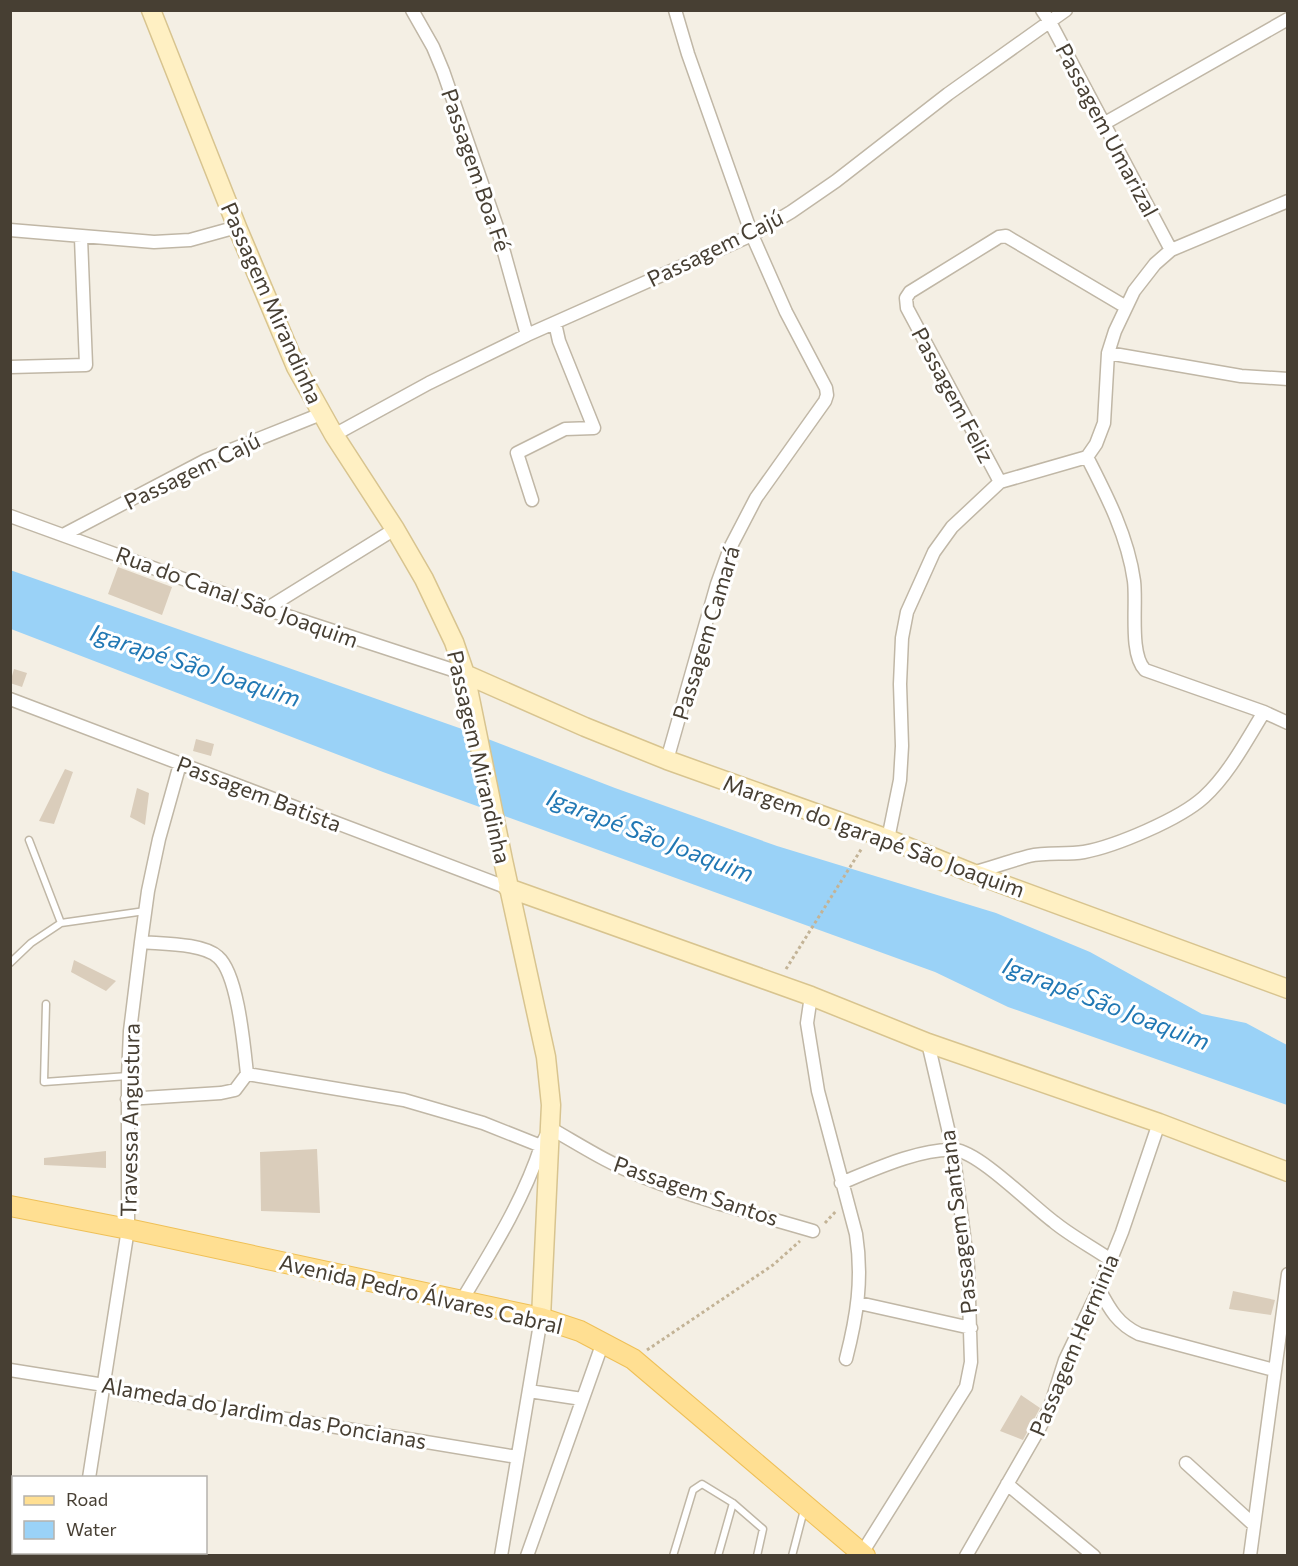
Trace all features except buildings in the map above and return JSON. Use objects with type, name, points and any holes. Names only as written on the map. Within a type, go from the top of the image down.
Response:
[{"type":"main road","name":"Avenida Pedro Álvares Cabral","points":[[10,1206],[462,1300],[541,1318],[580,1331],[633,1359],[804,1506],[864,1554]]},
{"type":"street","name":"Passagem Mirandinha","points":[[152,10],[237,227],[296,367],[321,414],[395,529],[436,603],[467,681],[502,860],[546,1057],[551,1105],[541,1318]]},
{"type":"street","name":"Passagem Boa Fé","points":[[412,10],[433,47],[453,101],[497,227],[527,335]]},
{"type":"street","points":[[675,10],[688,54],[752,235]]},
{"type":"street","name":"Passagem Umarizal","points":[[1042,10],[1171,249]]},
{"type":"street","name":"Passagem Cajú","points":[[334,435],[429,383],[527,335],[752,235],[836,181],[948,94],[1066,10]]},
{"type":"street","points":[[1105,123],[1287,19]]},
{"type":"street","points":[[888,839],[900,780],[902,638],[908,612],[934,552],[952,527],[1000,482],[1087,457],[1104,423],[1108,353],[1115,331],[1134,291],[1155,264],[1171,249],[1287,201]]},
{"type":"street","points":[[10,230],[81,238],[172,242],[237,227]]},
{"type":"street","name":"Passagem Camará","points":[[668,760],[717,584],[730,548],[756,498],[825,401],[827,394],[786,312],[752,235]]},
{"type":"street","name":"Passagem Feliz","points":[[1000,482],[907,308],[906,298],[910,292],[999,237],[1006,236],[1126,308]]},
{"type":"street","points":[[10,367],[84,366],[86,363],[81,238]]},
{"type":"street","points":[[532,500],[517,453],[565,429],[594,428],[559,341],[555,323]]},
{"type":"street","points":[[1108,353],[1241,376],[1287,379]]},
{"type":"street","name":"Passagem Cajú","points":[[65,534],[206,460],[321,414]]},
{"type":"street","points":[[1087,457],[1110,503],[1129,556],[1134,582],[1136,652],[1141,666],[1145,670],[1264,712],[1287,723]]},
{"type":"street","name":"Rua do Canal São Joaquim","points":[[10,516],[467,681]]},
{"type":"street","points":[[266,609],[395,529]]},
{"type":"street","name":"Margem do Igarapé São Joaquim","points":[[467,681],[668,760],[888,839],[972,873],[1287,989]]},
{"type":"street","name":"Passagem Batista","points":[[10,699],[508,888]]},
{"type":"street","points":[[972,873],[1031,856],[1083,852],[1106,846],[1124,840],[1185,811],[1203,798],[1238,756],[1264,712]]},
{"type":"street","name":"Travessa Angustura","points":[[89,1476],[128,1229],[127,1100],[130,1031],[141,942],[159,839],[180,764]]},
{"type":"street","points":[[508,888],[811,996],[928,1043],[1159,1124],[1287,1172]]},
{"type":"street","points":[[127,1100],[235,1090],[247,1074],[242,1031],[231,977],[218,956],[204,950],[184,946],[141,942]]},
{"type":"street","points":[[811,996],[807,1023],[809,1047],[827,1129],[859,1250],[859,1303],[846,1359]]},
{"type":"street","name":"Passagem Santana","points":[[864,1554],[966,1387],[971,1362],[968,1267],[953,1150],[928,1043]]},
{"type":"street","points":[[247,1074],[404,1100],[483,1123],[541,1146]]},
{"type":"street","name":"Passagem Herminia","points":[[966,1556],[1040,1430],[1065,1360],[1100,1289],[1159,1124]]},
{"type":"street","points":[[462,1300],[508,1224],[528,1183],[550,1128]]},
{"type":"street","name":"Passagem Santos","points":[[550,1128],[639,1176],[715,1202],[813,1231]]},
{"type":"street","points":[[842,1184],[914,1155],[953,1150],[963,1151],[1055,1223],[1111,1260]]},
{"type":"street","points":[[1250,1556],[1287,1274]]},
{"type":"street","points":[[1100,1289],[1126,1328],[1139,1334],[1274,1370]]},
{"type":"street","points":[[859,1303],[971,1328]]},
{"type":"street","points":[[501,1556],[541,1318]]},
{"type":"street","points":[[527,1556],[603,1342]]},
{"type":"street","name":"Alameda do Jardim das Poncianas","points":[[10,1370],[104,1384],[130,1393],[517,1457]]},
{"type":"street","points":[[529,1391],[582,1399]]},
{"type":"street","points":[[1186,1462],[1254,1525]]},
{"type":"street","points":[[1007,1484],[1094,1556]]},
{"type":"lane","points":[[29,840],[61,923]]},
{"type":"lane","points":[[10,963],[32,943],[61,923],[146,910]]},
{"type":"lane","points":[[46,1004],[44,1082],[128,1076]]},
{"type":"lane","points":[[673,1556],[693,1490],[702,1484],[733,1503],[763,1529],[758,1556]]},
{"type":"lane","points":[[717,1556],[733,1503]]},
{"type":"lane","points":[[792,1556],[804,1506]]},
{"type":"path","points":[[777,984],[850,867]]},
{"type":"path","points":[[633,1359],[773,1265],[826,1222],[845,1199]]},
{"type":"water","name":"Igarapé São Joaquim","points":[[10,570],[462,729],[615,788],[777,846],[996,913],[1090,952],[1202,1014],[1246,1023],[1287,1045],[1287,1105],[1008,1007],[935,972],[383,772],[11,629]]}]
